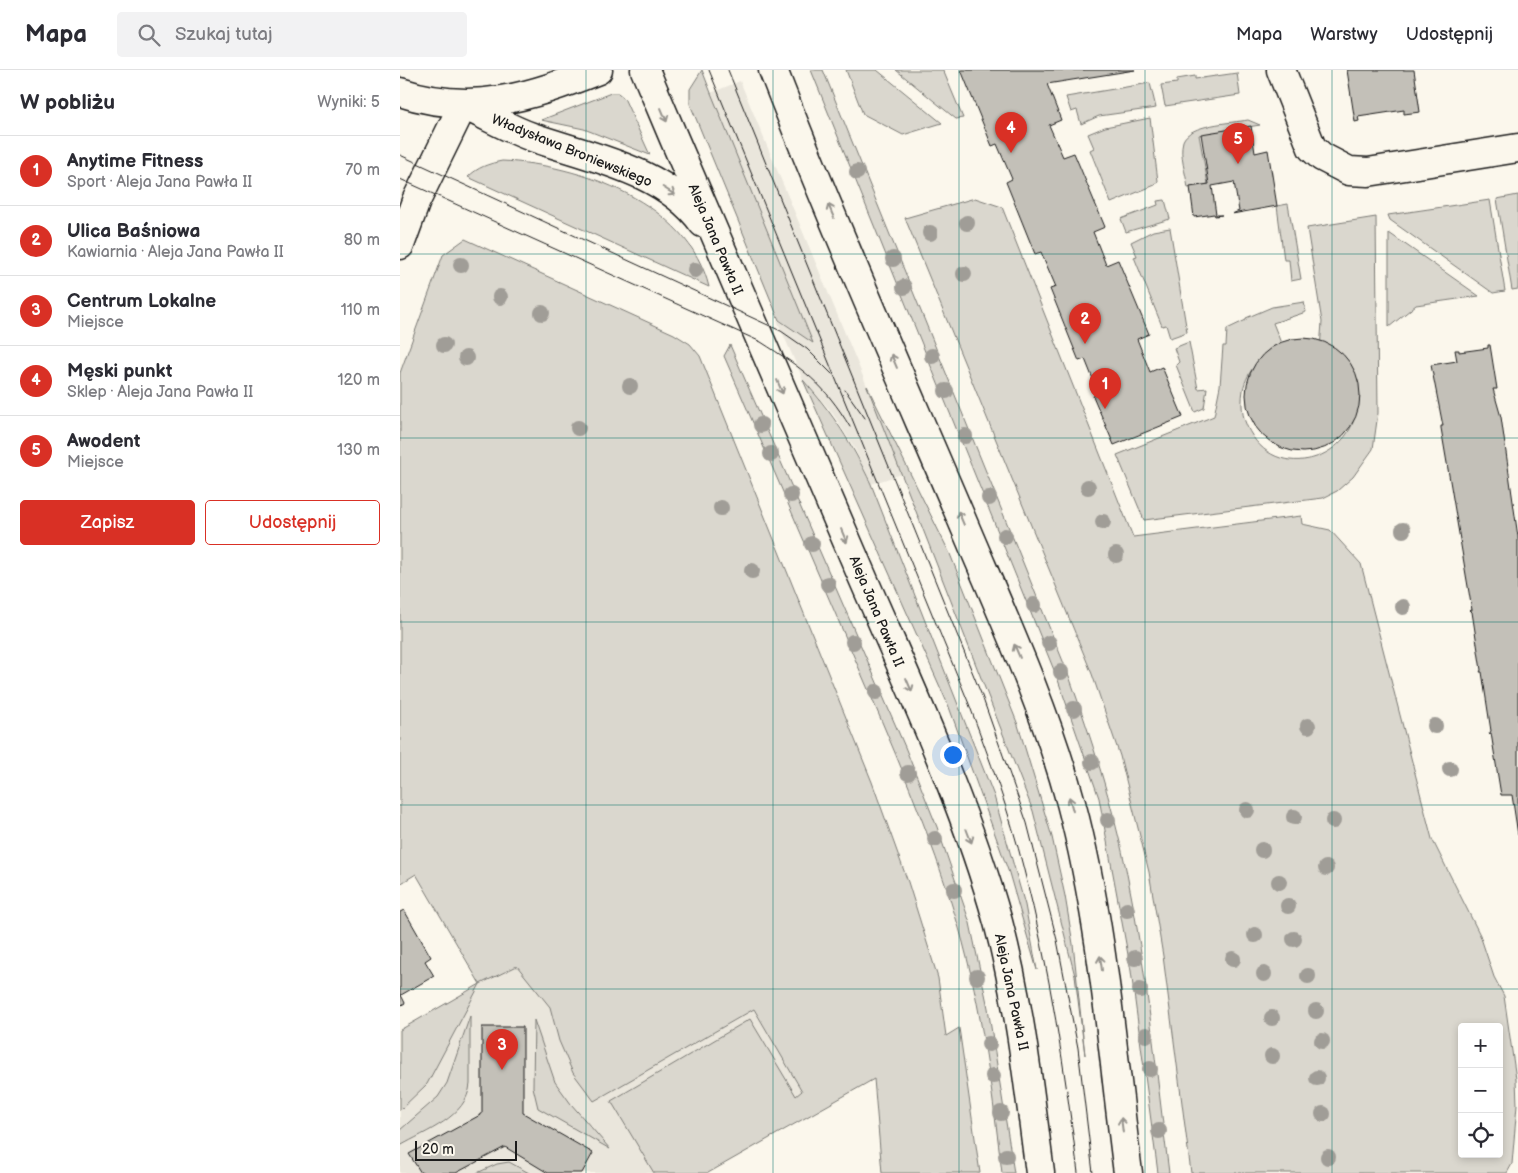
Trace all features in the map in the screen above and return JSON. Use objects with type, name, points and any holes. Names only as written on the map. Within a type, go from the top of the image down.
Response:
[{"type":"main road","name":"Władysława Broniewskiego","points":[[400,92],[444,104],[463,105],[539,92],[598,70]]},
{"type":"main road","name":"Aleja Jana Pawła II","points":[[645,70],[718,244],[939,754],[976,854],[998,924],[1012,985],[1024,1047],[1040,1173]]},
{"type":"main road","points":[[774,70],[789,111],[1035,691],[1071,802],[1091,895],[1128,1173]]},
{"type":"main road","points":[[1281,70],[1312,148],[1322,157],[1349,171],[1368,172],[1518,148]]},
{"type":"main road","name":"Władysława Broniewskiego","points":[[463,105],[530,136],[597,157],[657,184],[679,197],[693,210],[718,244]]},
{"type":"main road","points":[[400,245],[416,201],[463,105]]},
{"type":"shaded area","points":[[702,70],[813,343],[779,320],[690,104],[690,89]]},
{"type":"shaded area","points":[[811,70],[823,70],[1069,676],[1093,748],[1108,796],[1126,869],[1140,944],[1169,1173],[1158,1173],[1131,971],[1099,798],[1058,680]]},
{"type":"shaded area","points":[[846,70],[877,70],[942,123],[903,135],[863,114]]},
{"type":"shaded area","points":[[896,70],[943,70],[963,118],[956,119]]},
{"type":"shaded area","points":[[1237,73],[1240,95],[1165,106],[1161,85],[1177,83],[1177,79],[1195,76],[1195,79]]},
{"type":"shaded area","points":[[740,81],[902,474],[871,484],[854,447],[831,411],[803,380],[777,320],[795,330],[711,93]]},
{"type":"shaded area","points":[[1150,83],[1156,108],[1099,116],[1081,124],[1077,110],[1071,112],[1066,97]]},
{"type":"shaded area","points":[[611,93],[618,93],[624,98],[650,155],[584,129],[541,120]]},
{"type":"shaded area","points":[[1150,118],[1158,181],[1155,185],[1111,203],[1090,150],[1094,148],[1088,134],[1105,127]]},
{"type":"shaded area","points":[[1248,120],[1260,125],[1199,135],[1208,184],[1188,188],[1182,152],[1183,141],[1187,135],[1193,131],[1222,123]]},
{"type":"shaded area","points":[[502,161],[564,170],[596,180],[627,194],[655,211],[679,232],[698,258],[709,287],[468,177],[484,166]]},
{"type":"shaded area","points":[[1518,195],[1518,289],[1512,290],[1497,199]]},
{"type":"shaded area","points":[[975,198],[1002,207],[1133,537],[1301,516],[1302,524],[1330,530],[1361,564],[1432,839],[1480,935],[1494,977],[1504,996],[1516,1079],[1517,1105],[1512,1164],[1507,1173],[1191,1173],[1163,956],[1149,872],[1120,756],[1092,674],[905,218]]},
{"type":"shaded area","points":[[1165,200],[1170,219],[1126,232],[1121,219],[1158,205],[1157,201]]},
{"type":"shaded area","points":[[1490,200],[1505,291],[1493,293],[1390,220],[1388,215]]},
{"type":"shaded area","points":[[1288,204],[1301,279],[1291,281],[1289,260],[1284,260],[1277,206]]},
{"type":"shaded area","points":[[1376,217],[1378,413],[1373,449],[1353,477],[1337,491],[1323,498],[1144,520],[1117,455],[1214,416],[1220,386],[1223,346],[1226,346],[1227,329],[1246,320],[1246,318],[1272,307],[1304,302],[1306,312],[1273,323],[1283,348],[1269,354],[1257,363],[1245,383],[1242,409],[1247,426],[1253,437],[1268,452],[1285,459],[1304,460],[1322,455],[1337,445],[1349,430],[1356,412],[1355,391],[1349,374],[1342,364],[1320,349],[1322,322],[1307,228]]},
{"type":"shaded area","points":[[1170,228],[1187,332],[1170,338],[1166,325],[1162,326],[1134,257],[1137,256],[1131,242],[1153,231]]},
{"type":"shaded area","points":[[1389,233],[1479,296],[1416,305],[1389,327]]},
{"type":"shaded area","points":[[465,239],[674,334],[690,344],[700,356],[872,782],[908,882],[938,978],[946,1036],[959,1028],[980,1173],[882,1173],[874,1079],[708,1173],[654,1173],[611,1101],[750,1019],[796,1096],[802,1091],[754,1009],[594,1101],[573,1073],[559,1041],[550,1007],[517,966],[480,984],[416,874],[400,884],[400,373],[443,255]]},
{"type":"shaded area","points":[[1189,342],[1198,389],[1207,388],[1204,408],[1195,412],[1176,365],[1179,362],[1174,348]]},
{"type":"shaded area","points":[[730,345],[905,747],[937,827],[970,923],[988,1008],[1014,1173],[1002,1173],[990,1081],[974,988],[959,928],[936,858],[896,754],[724,356]]},
{"type":"shaded area","points":[[803,380],[841,429],[871,484],[994,796],[1025,905],[1037,970],[1009,873],[949,707]]},
{"type":"shaded area","points":[[867,386],[950,554],[1018,725],[1052,837],[1065,896],[1073,944],[1085,1055],[1075,976],[1033,811]]},
{"type":"shaded area","points":[[544,953],[714,1032],[754,1009],[814,1111],[708,1173],[400,1173],[400,1030],[480,984]]},
{"type":"shaded area","points":[[480,984],[427,1084],[400,1110],[400,1030]]},
{"type":"shaded area","points":[[470,1016],[470,1084],[467,1096],[461,1106],[444,1122],[400,1146],[400,1130],[438,1097],[447,1083]]},
{"type":"shaded area","points":[[534,1020],[555,1082],[571,1104],[610,1149],[538,1108],[533,1087]]},
{"type":"shaded area","points":[[509,1162],[529,1173],[477,1173],[497,1164]]},
{"type":"building","points":[[961,70],[1135,70],[1047,84],[1061,120],[1049,125],[1063,157],[1074,153],[1105,227],[1093,232],[1106,265],[1118,260],[1149,334],[1137,339],[1150,372],[1162,367],[1183,417],[1114,445],[1093,396],[1099,394],[1085,359],[1079,361],[1050,289],[1056,287],[1041,252],[1035,254],[1006,182],[1012,179],[997,144],[992,146]]},
{"type":"building","points":[[1347,70],[1414,70],[1420,112],[1404,114],[1404,110],[1358,117],[1359,121],[1355,122]]},
{"type":"building","points":[[1251,126],[1255,153],[1268,150],[1277,206],[1232,214],[1239,211],[1234,182],[1212,186],[1216,215],[1222,215],[1215,216],[1214,214],[1194,217],[1190,187],[1209,184],[1201,134]]},
{"type":"building","points":[[1303,338],[1325,342],[1344,354],[1356,373],[1360,395],[1356,417],[1344,436],[1325,448],[1303,452],[1281,448],[1262,436],[1250,417],[1246,395],[1250,373],[1262,354],[1281,342]]},
{"type":"building","points":[[1488,345],[1490,345],[1497,389],[1493,389],[1501,417],[1518,537],[1518,835],[1512,795],[1501,795],[1491,733],[1489,734],[1491,731],[1482,672],[1480,672],[1472,612],[1470,610],[1472,610],[1441,428],[1443,426],[1431,365],[1457,361],[1455,350],[1459,350],[1459,352],[1488,348]]},
{"type":"building","points":[[404,910],[431,957],[425,961],[434,976],[401,995],[405,1003],[400,1006],[400,912]]},
{"type":"building","points":[[482,1027],[523,1027],[523,1113],[593,1153],[582,1173],[548,1173],[505,1147],[456,1173],[421,1173],[409,1154],[482,1114]]},
{"type":"tram line","points":[[709,70],[969,704],[992,765],[1018,849],[1042,945],[1062,1059],[1078,1173]]},
{"type":"tram line","points":[[728,70],[982,696],[1027,823],[1057,940],[1078,1048],[1093,1173]]},
{"type":"tram line","points":[[400,155],[781,331],[807,349],[832,374]]},
{"type":"tram line","points":[[400,179],[761,342],[812,378],[831,399],[850,427]]},
{"type":"tram line","points":[[845,390],[865,418]]},
{"type":"place","name":"Męski punkt","points":[[1011,153]]},
{"type":"place","name":"Awodent","points":[[1238,164]]},
{"type":"place","name":"Ulica Baśniowa","points":[[1085,344]]},
{"type":"place","name":"Anytime Fitness","points":[[1105,409]]},
{"type":"place","name":"Centrum Lokalne","points":[[502,1070]]}]
